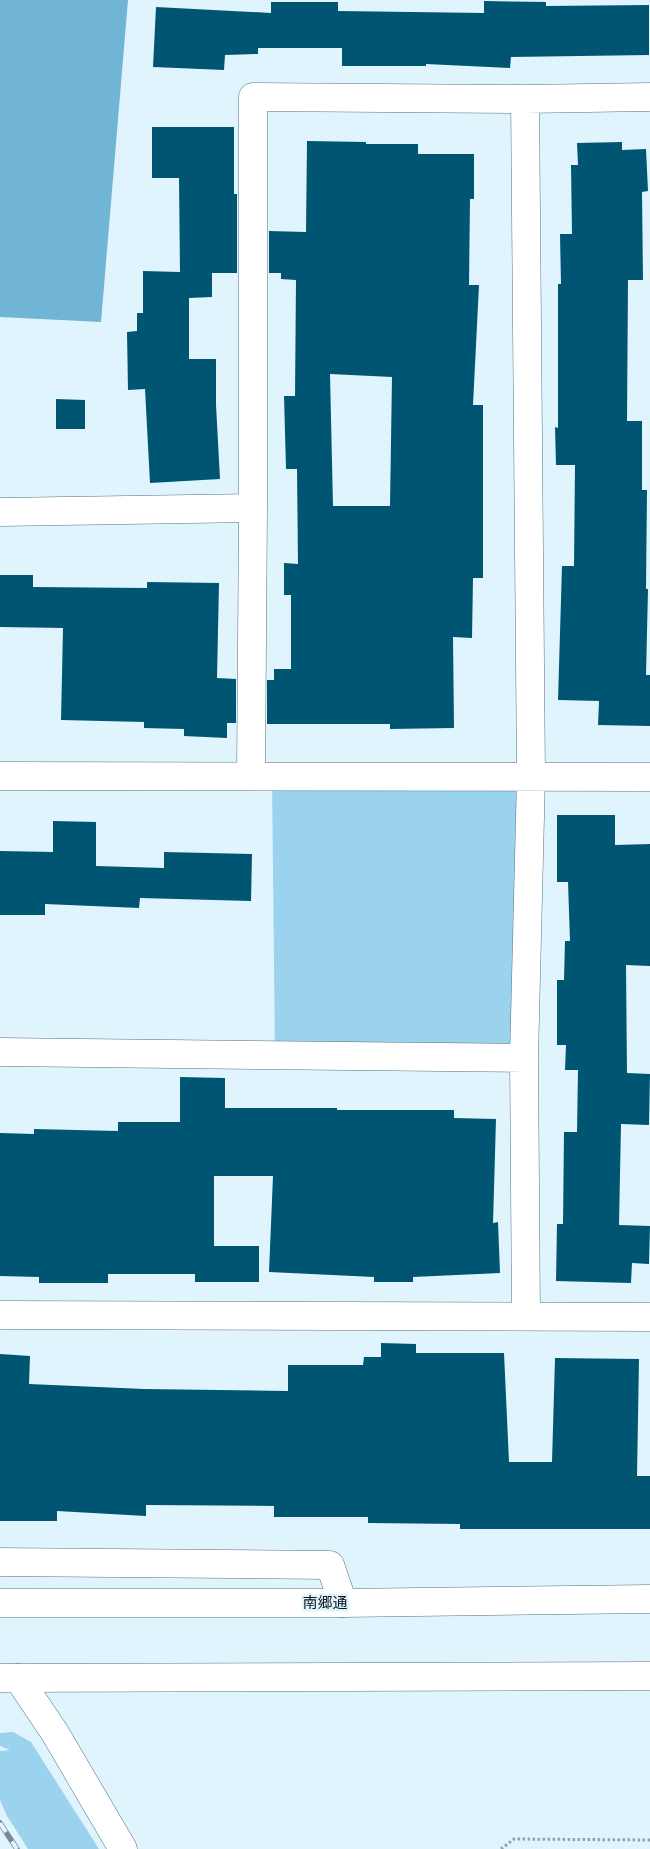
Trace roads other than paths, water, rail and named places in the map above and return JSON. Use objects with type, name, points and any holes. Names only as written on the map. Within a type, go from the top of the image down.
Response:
[{"type":"street","points":[[250,776],[254,508],[253,97],[525,99],[650,97]]},
{"type":"street","points":[[525,99],[531,777],[524,1058],[526,1316]]},
{"type":"street","points":[[0,512],[254,508]]},
{"type":"street","points":[[0,776],[650,777]]},
{"type":"street","points":[[0,1052],[524,1058]]},
{"type":"street","points":[[0,1315],[650,1317]]},
{"type":"street","points":[[0,1562],[330,1565],[343,1603]]},
{"type":"street","name":"南郷通","points":[[0,1604],[343,1603],[650,1599]]},
{"type":"street","points":[[9,1678],[650,1676]]},
{"type":"street","points":[[9,1678],[55,1733],[122,1849]]},
{"type":"railway","points":[[0,1823],[17,1849]]}]
